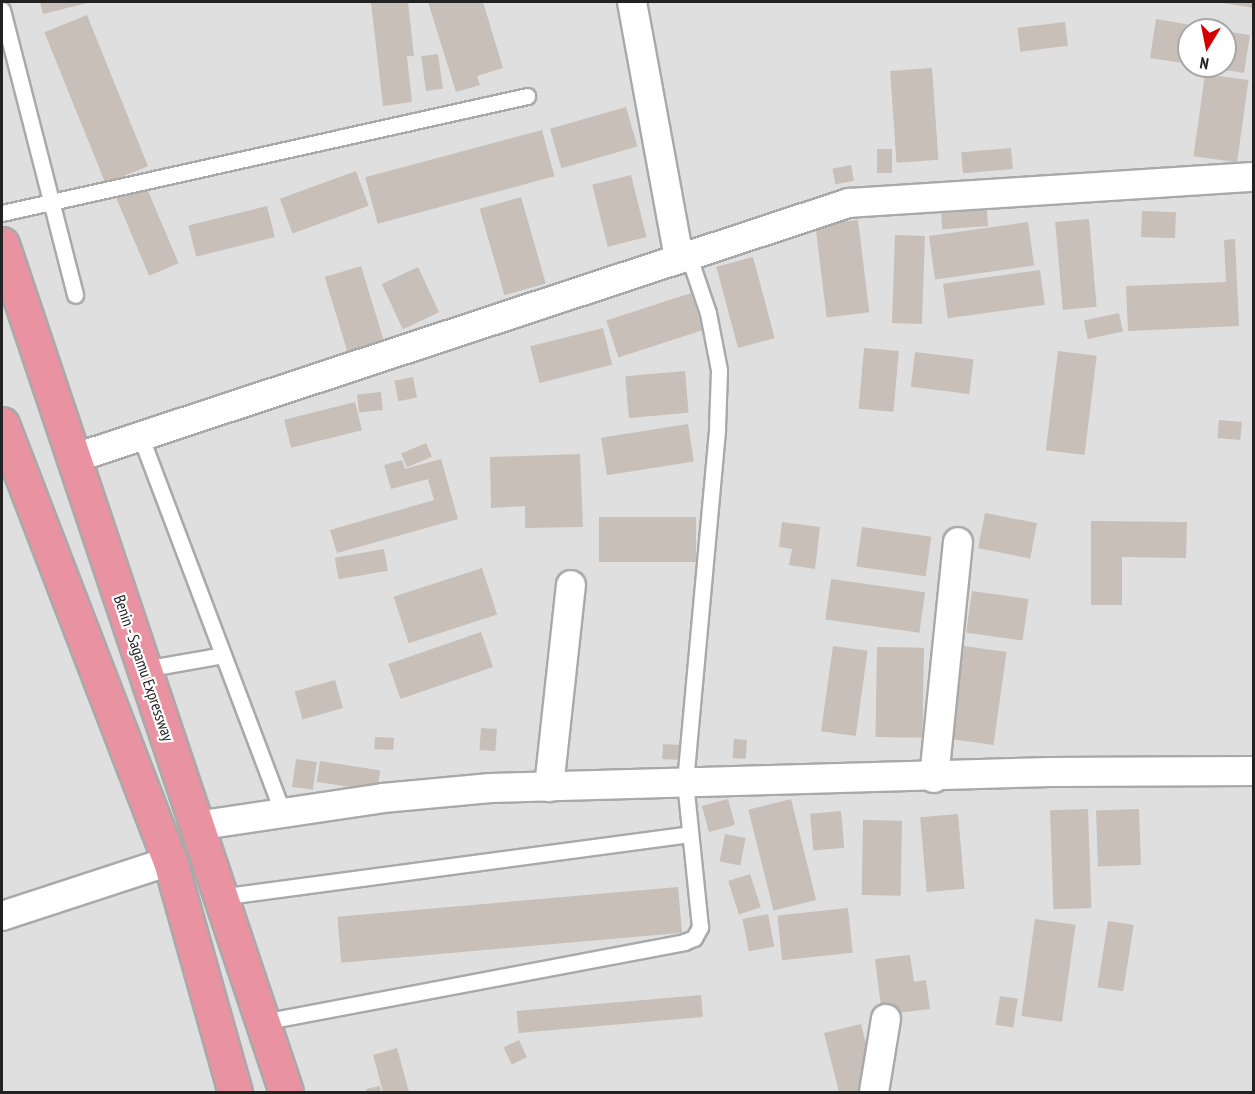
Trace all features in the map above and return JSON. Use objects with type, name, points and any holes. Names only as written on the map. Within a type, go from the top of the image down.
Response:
[{"type":"highway","name":"Benin - Sagamu Expressway","points":[[2,244],[72,459],[286,1092]]},
{"type":"highway","points":[[5,442],[170,861],[235,1092]]},
{"type":"street","points":[[632,2],[683,255]]},
{"type":"street","points":[[72,459],[436,340],[683,255],[849,203],[1254,177]]},
{"type":"street","points":[[934,778],[958,542]]},
{"type":"street","points":[[549,787],[572,585]]},
{"type":"street","points":[[196,826],[424,794],[549,787],[685,782],[934,778],[1051,772],[1254,771]]},
{"type":"street","points":[[2,916],[170,861]]},
{"type":"street","points":[[874,1092],[886,1019]]},
{"type":"lane","points":[[2,10],[75,295]]},
{"type":"lane","points":[[2,213],[527,96]]},
{"type":"lane","points":[[262,1022],[694,938],[700,927],[685,782],[717,428],[719,370],[708,313],[683,255]]},
{"type":"lane","points":[[140,435],[283,813]]},
{"type":"lane","points":[[144,669],[223,655]]},
{"type":"lane","points":[[219,897],[690,834]]},
{"type":"shaded area","points":[[2,2],[1253,2],[1253,1092],[2,1092]]},
{"type":"building","points":[[40,2],[91,2],[43,14]]},
{"type":"building","points":[[408,2],[414,56],[407,56],[412,102],[383,106],[371,3]]},
{"type":"building","points":[[428,2],[483,2],[503,68],[477,76],[480,85],[456,92]]},
{"type":"building","points":[[1254,2],[1254,8],[1223,3]]},
{"type":"building","points":[[87,15],[148,166],[105,183],[44,32]]},
{"type":"building","points":[[1156,19],[1177,23],[1177,62],[1150,58]]},
{"type":"building","points":[[1065,22],[1068,46],[1020,52],[1017,28]]},
{"type":"building","points":[[1237,33],[1250,35],[1244,73],[1237,72]]},
{"type":"building","points":[[438,54],[443,89],[426,91],[421,56]]},
{"type":"building","points":[[932,68],[938,160],[897,163],[890,71]]},
{"type":"building","points":[[1204,78],[1249,80],[1237,162],[1193,156]]},
{"type":"building","points":[[626,107],[637,146],[561,168],[550,129]]},
{"type":"building","points":[[542,130],[554,176],[378,224],[365,177]]},
{"type":"building","points":[[1011,148],[1013,169],[963,173],[961,152]]},
{"type":"building","points":[[877,149],[892,149],[892,173],[877,173]]},
{"type":"building","points":[[851,165],[854,181],[835,184],[832,169]]},
{"type":"building","points":[[356,171],[369,206],[293,233],[280,199]]},
{"type":"building","points":[[631,175],[646,237],[608,247],[592,185]]},
{"type":"building","points":[[145,184],[179,263],[149,276],[116,197]]},
{"type":"building","points":[[521,197],[546,284],[504,295],[480,209]]},
{"type":"building","points":[[267,206],[275,237],[196,257],[188,226]]},
{"type":"building","points":[[987,210],[988,226],[942,229],[941,213]]},
{"type":"building","points":[[1142,211],[1176,212],[1175,238],[1141,237]]},
{"type":"building","points":[[1089,219],[1097,307],[1063,310],[1055,222]]},
{"type":"building","points":[[858,220],[869,312],[827,318],[815,225]]},
{"type":"building","points":[[1028,222],[1034,266],[935,279],[929,236]]},
{"type":"building","points":[[895,235],[925,236],[922,324],[892,323]]},
{"type":"building","points":[[1235,239],[1239,326],[1128,331],[1126,286],[1226,282],[1224,240]]},
{"type":"building","points":[[753,257],[775,338],[738,348],[716,267]]},
{"type":"building","points":[[361,266],[386,346],[349,357],[325,277]]},
{"type":"building","points":[[418,267],[439,312],[403,329],[382,284]]},
{"type":"building","points":[[1040,270],[1045,305],[948,318],[943,284]]},
{"type":"building","points":[[691,293],[703,330],[618,358],[606,321]]},
{"type":"building","points":[[1119,313],[1123,332],[1088,339],[1084,320]]},
{"type":"building","points":[[603,328],[612,365],[539,383],[530,346]]},
{"type":"building","points":[[864,348],[899,351],[894,412],[859,409]]},
{"type":"building","points":[[1058,351],[1097,356],[1085,455],[1046,450]]},
{"type":"building","points":[[915,352],[974,359],[969,394],[911,387]]},
{"type":"building","points":[[685,371],[689,413],[629,418],[625,376]]},
{"type":"building","points":[[413,377],[417,398],[398,401],[394,381]]},
{"type":"building","points":[[381,392],[383,410],[359,412],[357,395]]},
{"type":"building","points":[[355,402],[362,430],[291,448],[284,420]]},
{"type":"building","points":[[1219,420],[1242,422],[1240,440],[1217,438]]},
{"type":"building","points":[[688,424],[694,462],[607,475],[601,438]]},
{"type":"building","points":[[426,443],[432,457],[407,467],[401,454]]},
{"type":"building","points":[[580,454],[583,527],[525,528],[525,506],[491,508],[490,457]]},
{"type":"building","points":[[441,459],[458,519],[337,553],[330,530],[434,500],[428,479],[391,489],[384,465],[402,460],[405,469]]},
{"type":"building","points":[[985,513],[1037,523],[1030,558],[978,548]]},
{"type":"building","points":[[599,517],[696,517],[696,562],[599,562]]},
{"type":"building","points":[[1091,521],[1187,522],[1186,558],[1122,557],[1122,605],[1091,605]]},
{"type":"building","points":[[782,522],[820,527],[815,569],[789,565],[792,549],[779,547]]},
{"type":"building","points":[[862,527],[931,537],[926,576],[856,567]]},
{"type":"building","points":[[384,549],[388,571],[339,579],[335,558]]},
{"type":"building","points":[[482,568],[497,615],[409,643],[394,597]]},
{"type":"building","points":[[831,579],[925,592],[919,633],[825,620]]},
{"type":"building","points":[[972,591],[1028,599],[1023,641],[966,633]]},
{"type":"building","points":[[481,632],[493,667],[400,699],[388,664]]},
{"type":"building","points":[[833,646],[868,651],[856,736],[821,731]]},
{"type":"building","points":[[964,646],[1007,652],[993,745],[951,739]]},
{"type":"building","points":[[877,647],[924,648],[922,738],[875,737]]},
{"type":"building","points":[[335,680],[343,708],[303,719],[295,692]]},
{"type":"building","points":[[481,728],[497,729],[495,751],[479,750]]},
{"type":"building","points":[[375,737],[394,738],[393,750],[374,749]]},
{"type":"building","points":[[734,739],[747,740],[746,759],[733,758]]},
{"type":"building","points":[[663,744],[681,745],[680,760],[662,759]]},
{"type":"building","points":[[296,759],[317,762],[313,790],[292,787]]},
{"type":"building","points":[[320,761],[380,771],[377,791],[317,782]]},
{"type":"building","points":[[728,799],[735,825],[709,832],[702,806]]},
{"type":"building","points":[[791,799],[816,900],[773,911],[748,810]]},
{"type":"building","points":[[1088,809],[1091,908],[1053,909],[1050,810]]},
{"type":"building","points":[[1139,809],[1141,865],[1098,866],[1096,811]]},
{"type":"building","points":[[841,811],[844,848],[813,851],[810,814]]},
{"type":"building","points":[[958,814],[965,889],[927,892],[920,817]]},
{"type":"building","points":[[863,820],[902,821],[901,896],[862,895]]},
{"type":"building","points":[[725,834],[746,838],[740,865],[720,861]]},
{"type":"building","points":[[750,874],[761,907],[739,914],[728,881]]},
{"type":"building","points":[[678,887],[682,933],[341,963],[337,917]]},
{"type":"building","points":[[848,908],[853,953],[782,960],[777,915]]},
{"type":"building","points":[[768,914],[774,946],[749,951],[742,919]]},
{"type":"building","points":[[1035,919],[1076,925],[1062,1022],[1021,1016]]},
{"type":"building","points":[[1108,921],[1134,925],[1123,991],[1098,987]]},
{"type":"building","points":[[910,955],[914,982],[926,980],[930,1009],[882,1015],[875,959]]},
{"type":"building","points":[[701,995],[703,1017],[519,1033],[517,1011]]},
{"type":"building","points":[[1000,996],[1018,999],[1013,1027],[995,1025]]},
{"type":"building","points":[[861,1024],[878,1092],[839,1092],[824,1033]]},
{"type":"building","points":[[519,1040],[527,1057],[512,1064],[504,1047]]},
{"type":"building","points":[[397,1048],[409,1092],[383,1092],[373,1055]]},
{"type":"building","points":[[380,1086],[381,1092],[366,1092],[366,1089]]}]
